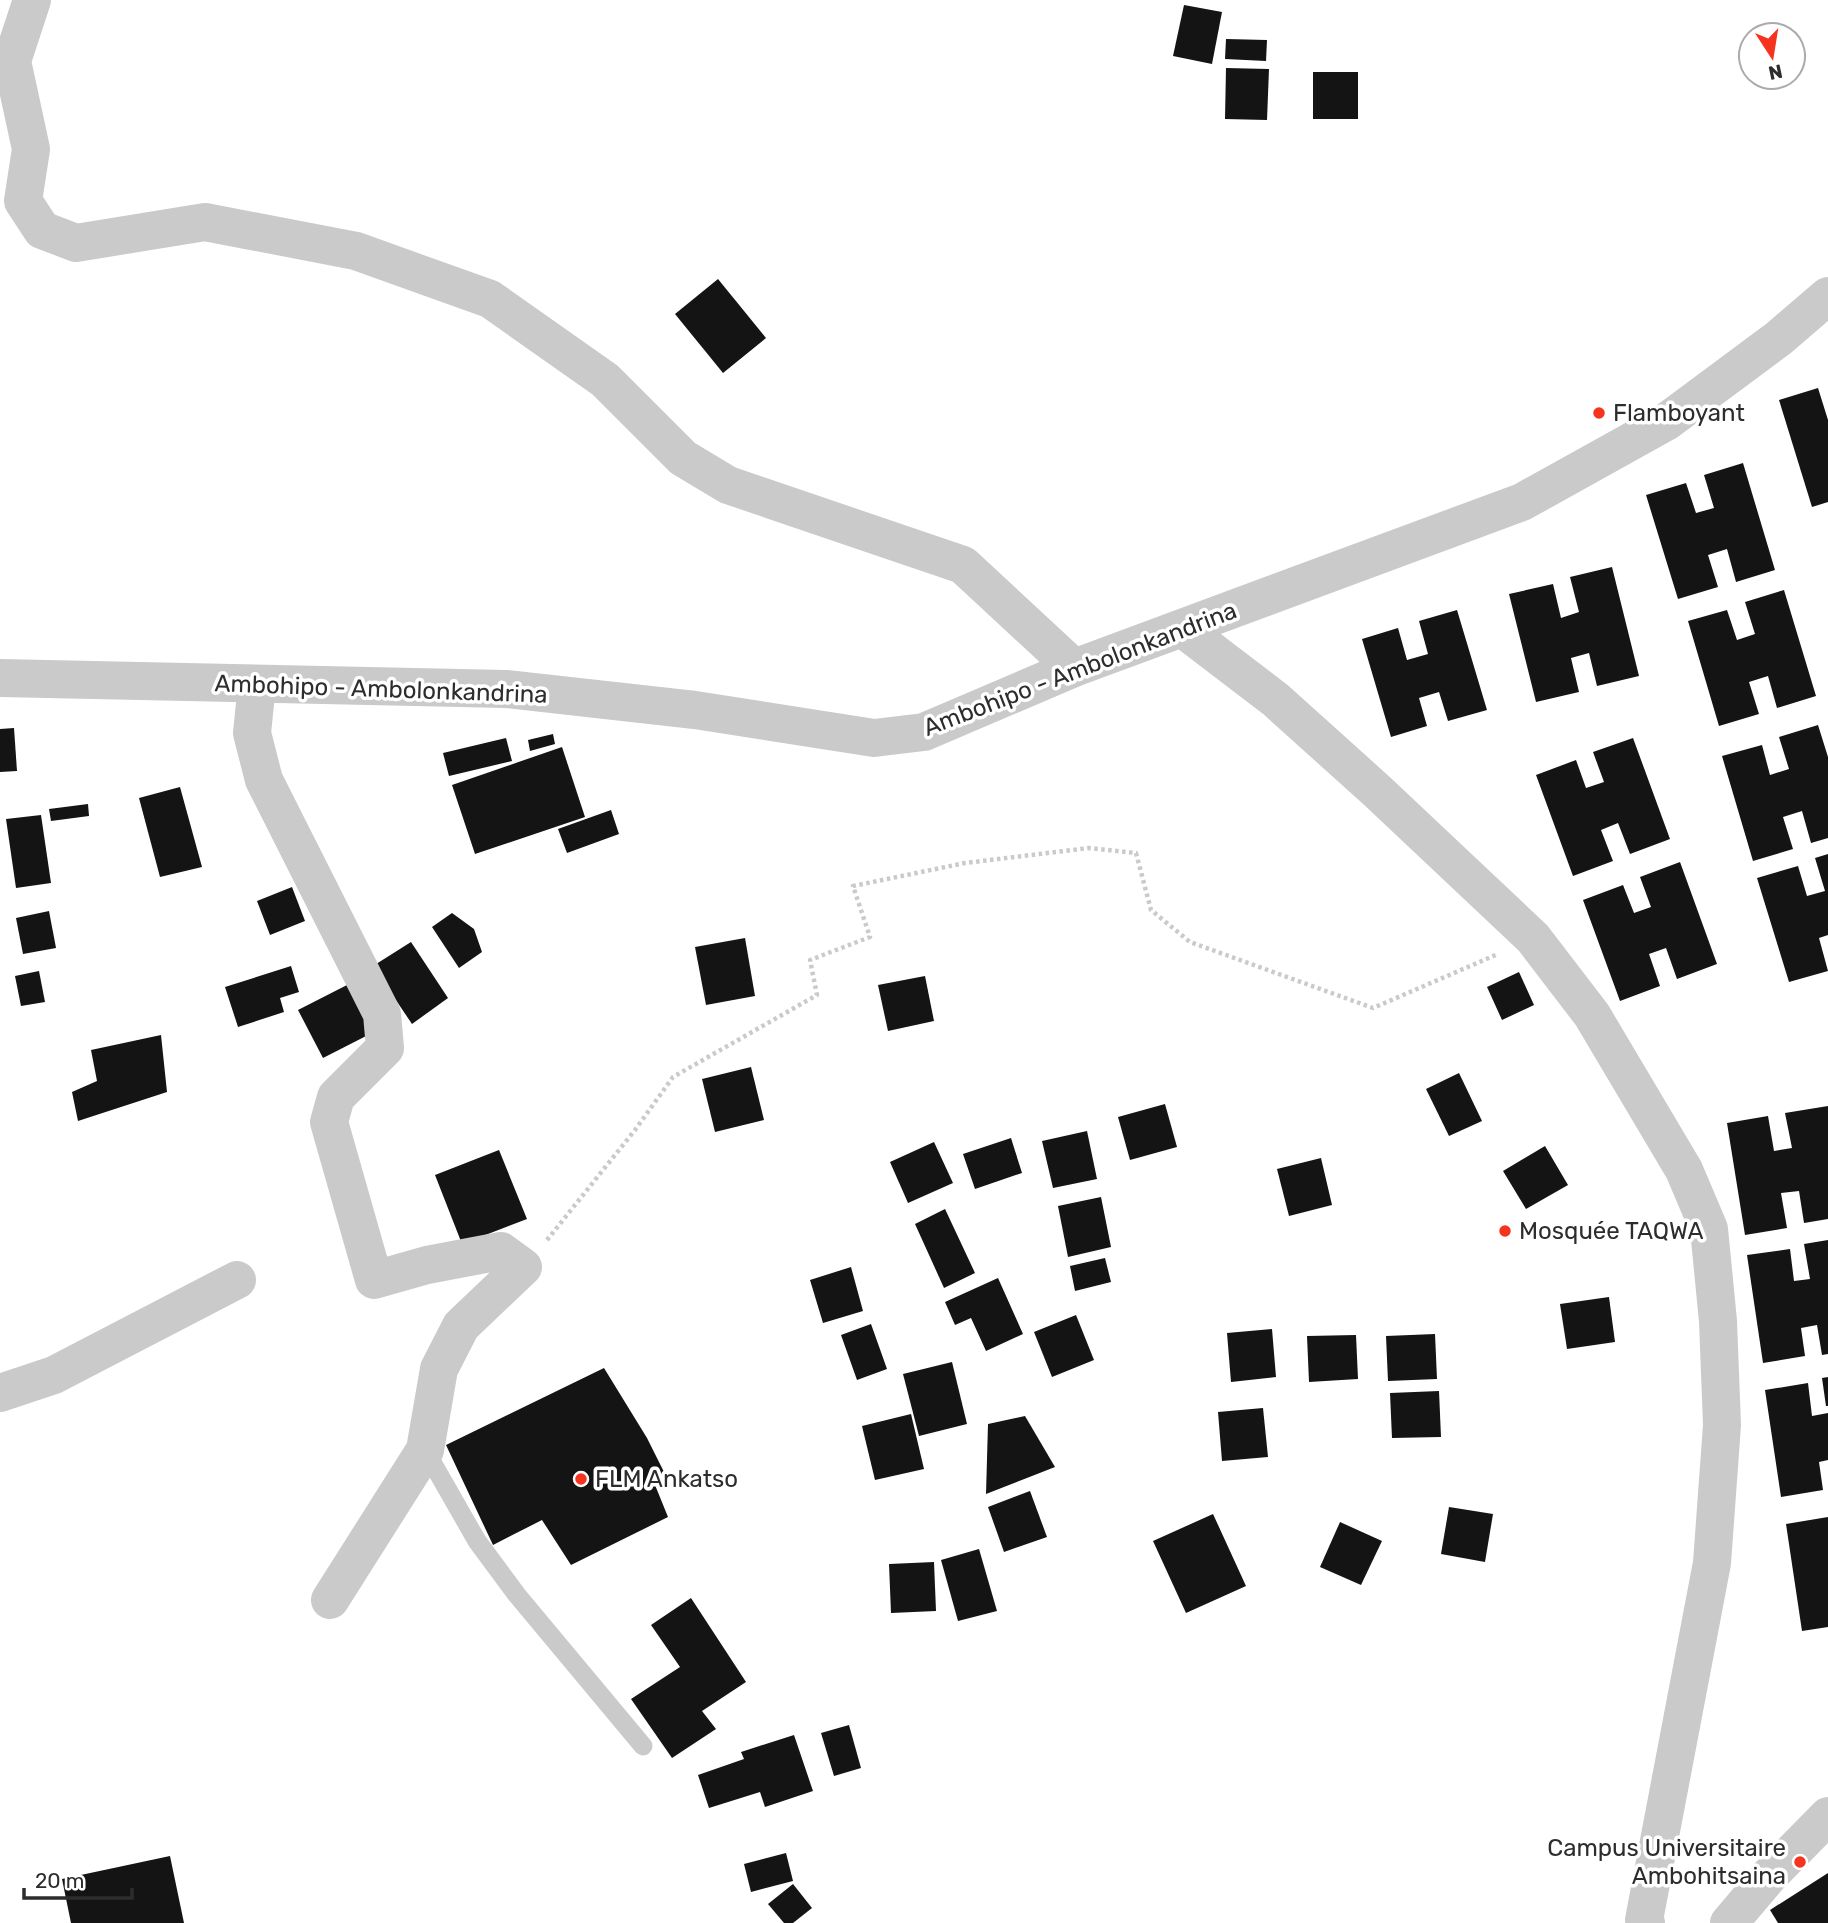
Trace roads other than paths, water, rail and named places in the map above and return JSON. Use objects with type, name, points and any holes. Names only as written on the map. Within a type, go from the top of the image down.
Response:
[{"type":"street","points":[[32,0],[12,61],[31,149],[23,201],[42,230],[76,243],[205,222],[356,251],[490,299],[606,380],[683,458],[728,485],[963,565],[1074,668]]},
{"type":"street","name":"Ambohipo - Ambolonkandrina","points":[[0,678],[506,689],[695,710],[874,738],[923,732],[1074,668],[1522,502],[1666,422],[1779,338],[1828,296]]},
{"type":"street","points":[[1183,629],[1287,709],[1533,939],[1592,1015],[1684,1170],[1709,1229],[1718,1321],[1722,1425],[1712,1563],[1644,1922]]},
{"type":"street","points":[[257,684],[252,733],[264,780],[382,1014],[385,1048],[336,1097],[329,1122],[374,1280],[427,1265],[501,1251],[523,1267],[461,1326],[439,1369],[425,1450],[330,1600]]},
{"type":"street","points":[[0,1393],[54,1375],[237,1280]]},
{"type":"street","points":[[1729,1923],[1768,1877],[1828,1816]]},
{"type":"lane","points":[[425,1450],[485,1552],[517,1595],[643,1746]]},
{"type":"place","name":"Flamboyant","points":[[1599,413]]},
{"type":"place","name":"Mosquée TAQWA","points":[[1505,1231]]},
{"type":"place","name":"FLM Ankatso","points":[[581,1479]]},
{"type":"place","name":"Campus Universitaire Ambohitsaina","points":[[1800,1862]]}]
